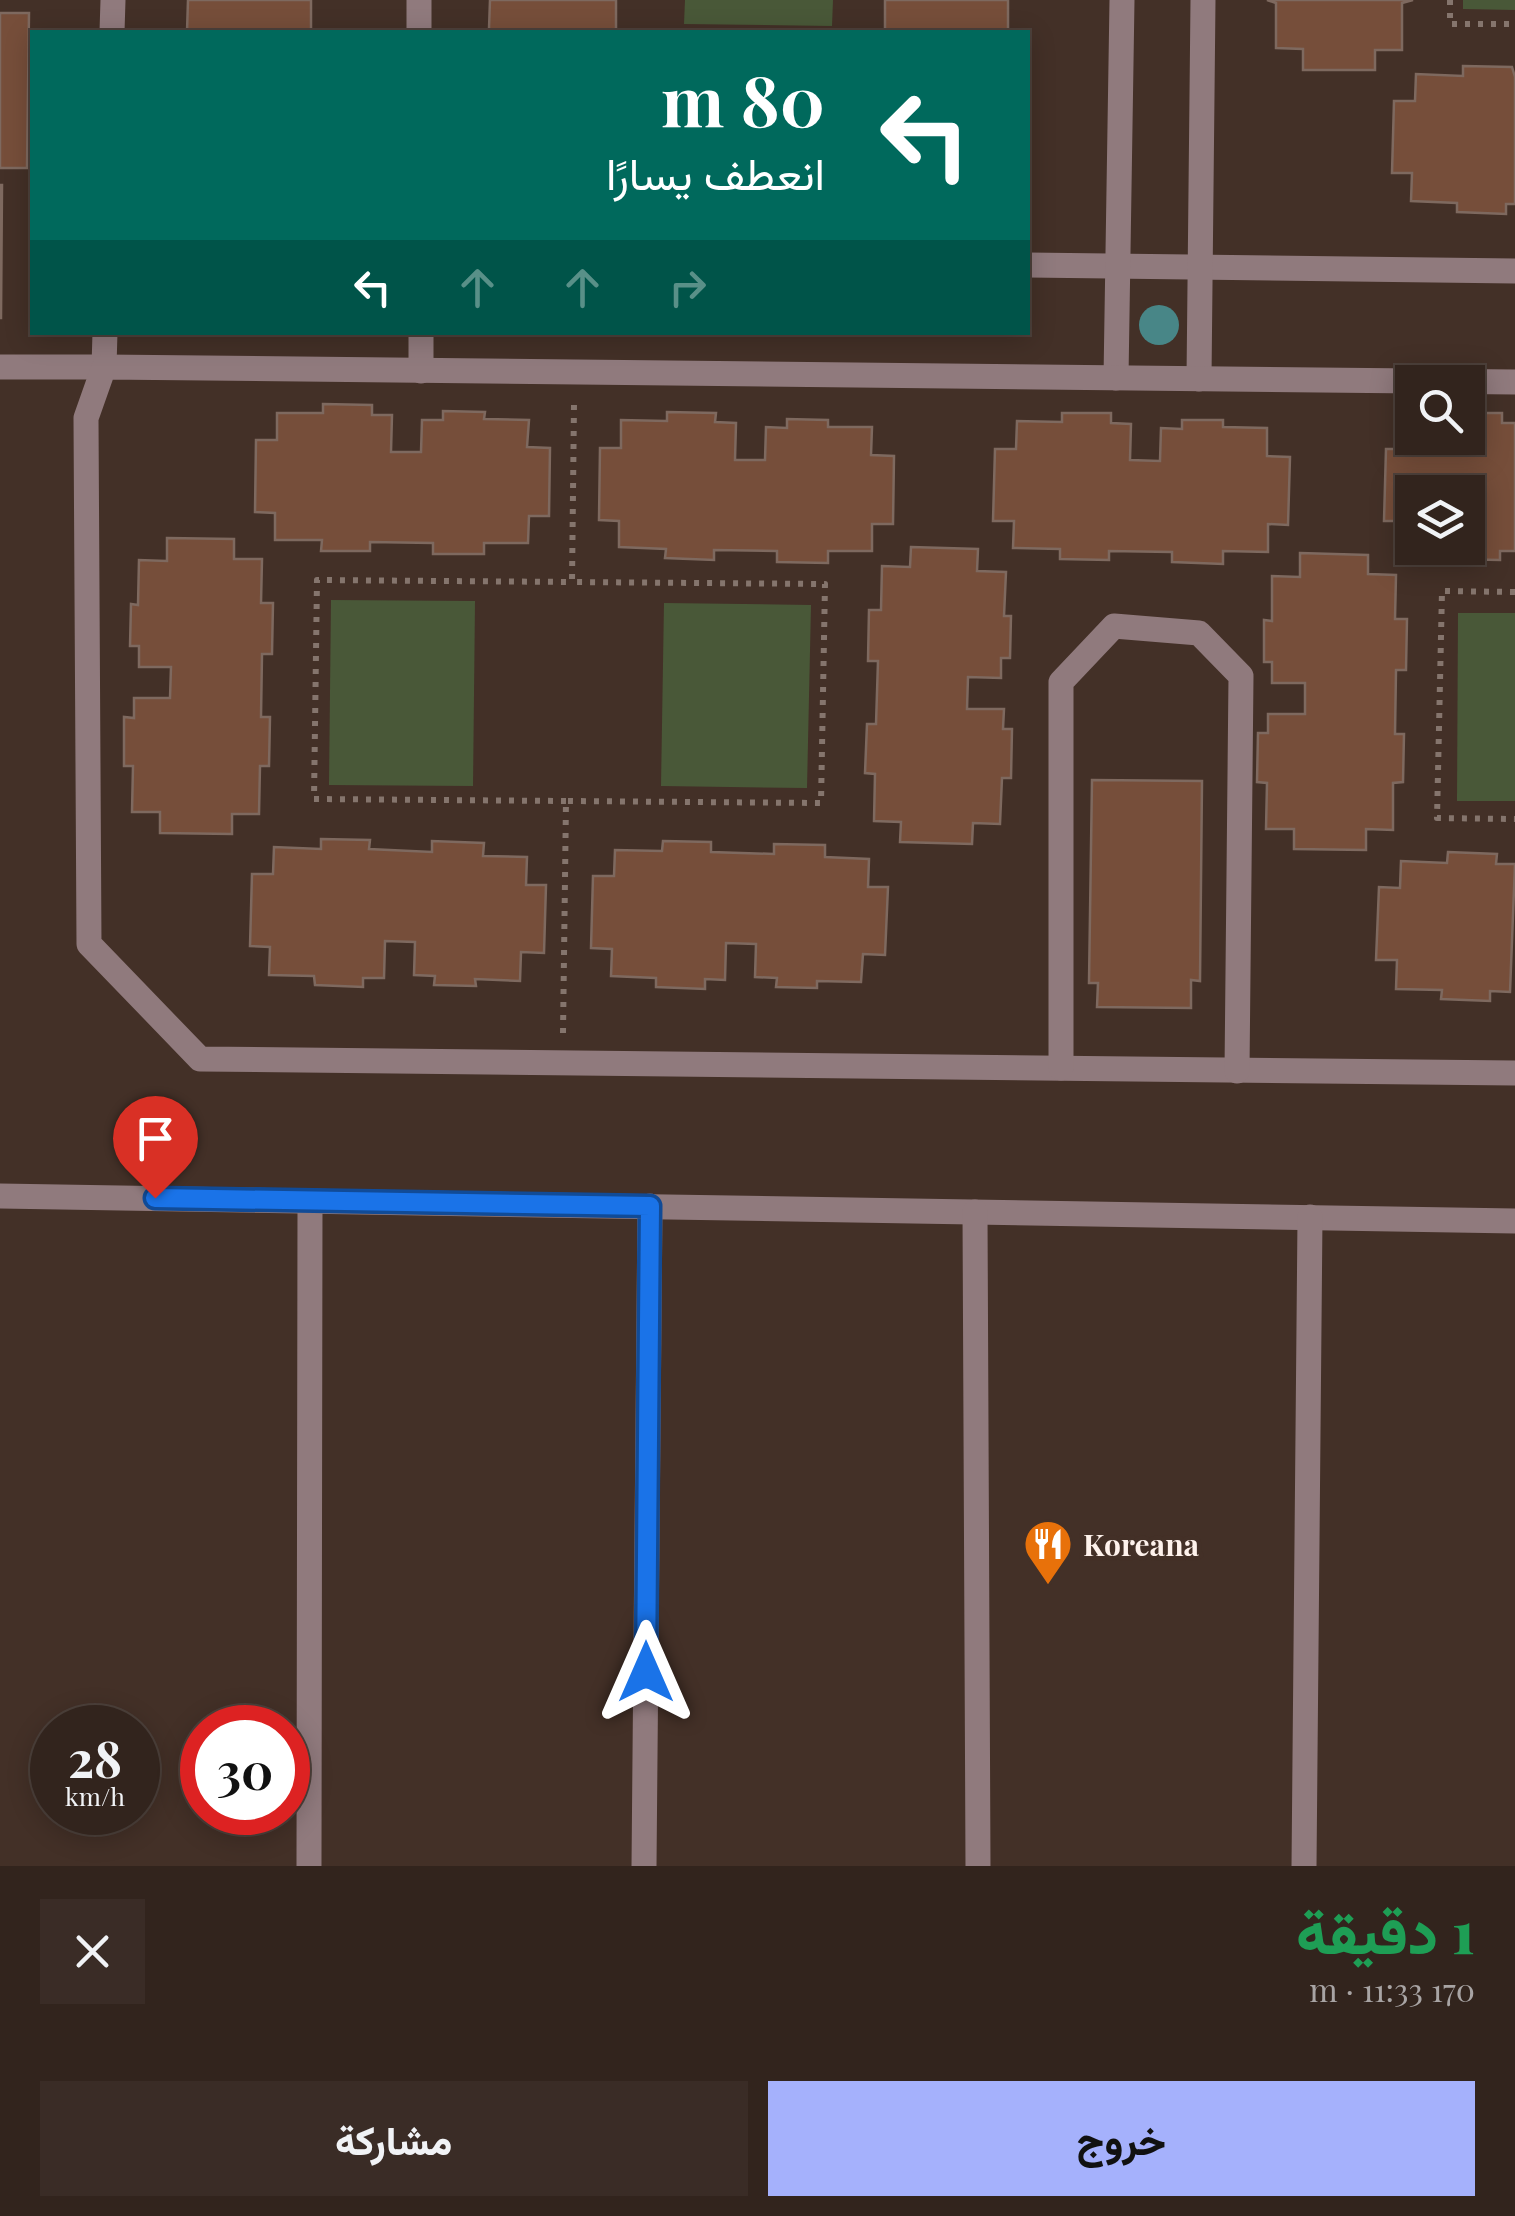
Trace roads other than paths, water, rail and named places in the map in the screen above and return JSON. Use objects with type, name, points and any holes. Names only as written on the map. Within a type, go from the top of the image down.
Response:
[{"type":"street","points":[[112,30],[113,0]]},
{"type":"street","points":[[419,0],[419,30]]},
{"type":"street","points":[[1116,378],[1122,0]]},
{"type":"street","points":[[1198,378],[1202,0]]},
{"type":"street","points":[[1030,265],[1515,271]]},
{"type":"street","points":[[104,335],[104,367],[86,418],[89,944],[200,1058],[1515,1074]]},
{"type":"street","points":[[421,335],[421,370]]},
{"type":"street","points":[[0,367],[1515,382]]},
{"type":"street","points":[[1061,1068],[1061,682],[1114,626],[1200,633],[1241,676],[1236,1070]]},
{"type":"street","points":[[0,1196],[1515,1220]]},
{"type":"street","points":[[309,1866],[310,1201]]},
{"type":"street","points":[[644,1866],[650,1206]]},
{"type":"street","points":[[975,1212],[978,1866]]},
{"type":"street","points":[[1304,1866],[1310,1217]]},
{"type":"water","points":[[1159,305],[1173,311],[1179,325],[1173,339],[1159,345],[1145,339],[1139,325],[1145,311]]},
{"type":"place","name":"Koreana","points":[[1048,1586]]}]
